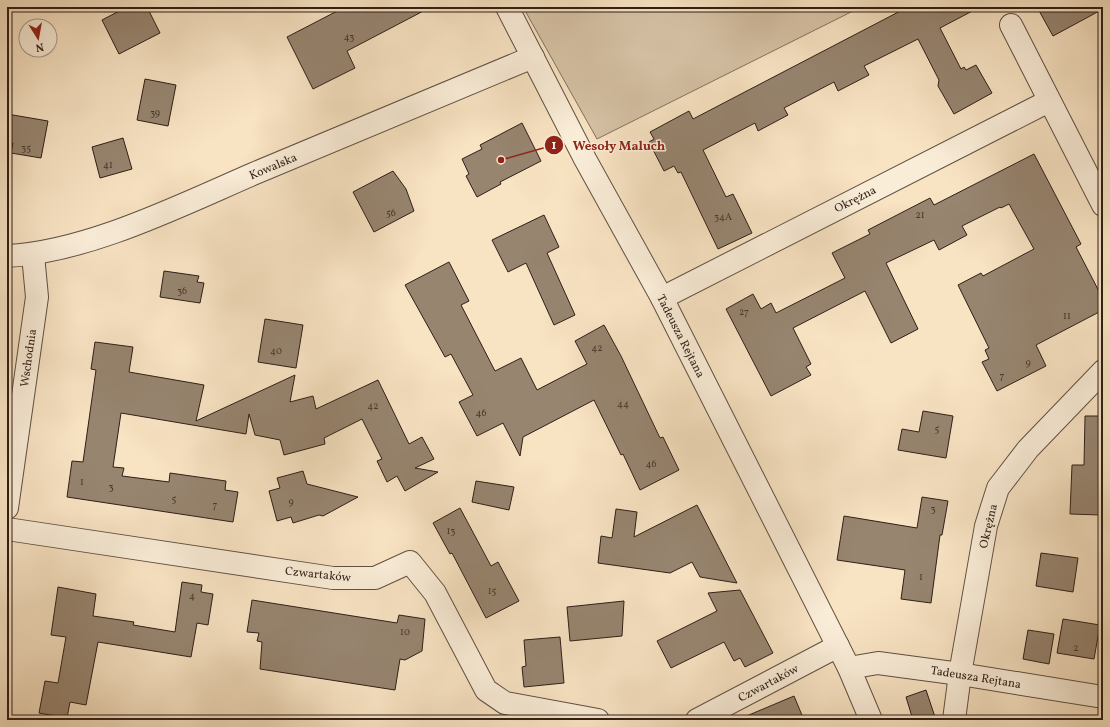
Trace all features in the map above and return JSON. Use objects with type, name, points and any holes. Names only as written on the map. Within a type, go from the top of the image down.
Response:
[{"type":"street","name":"Tadeusza Rejtana","points":[[507,7],[585,159],[662,298],[849,668],[871,720]]},
{"type":"street","points":[[1011,25],[1103,205]]},
{"type":"street","name":"Kowalska","points":[[7,256],[33,255],[87,240],[162,214],[533,57]]},
{"type":"street","name":"Okrężna","points":[[662,298],[1049,101]]},
{"type":"street","name":"Wschodnia","points":[[7,508],[37,297],[33,255]]},
{"type":"street","name":"Okrężna","points":[[954,720],[960,674],[986,526],[998,488],[1028,450],[1103,371]]},
{"type":"street","name":"Czwartaków","points":[[7,529],[333,578],[375,578],[410,562],[435,593],[486,690],[505,703],[598,720]]},
{"type":"street","name":"Czwartaków","points":[[698,720],[838,646]]},
{"type":"street","name":"Tadeusza Rejtana","points":[[849,668],[878,663],[960,674],[1103,697]]},
{"type":"shaded area","points":[[523,7],[861,7],[597,139]]},
{"type":"building","points":[[127,7],[147,7],[160,33],[119,54],[102,20]]},
{"type":"building","points":[[345,7],[431,7],[347,51],[355,68],[313,89],[287,37]]},
{"type":"building","points":[[908,7],[980,7],[940,28],[961,69],[964,67],[966,70],[976,65],[992,93],[954,114],[938,86],[939,80],[918,39],[864,66],[869,75],[838,91],[834,82],[784,108],[788,115],[758,131],[755,123],[703,150],[726,197],[733,194],[752,233],[718,249],[681,172],[678,173],[674,166],[664,171],[649,142],[654,139],[650,132],[689,111],[693,119]]},
{"type":"building","points":[[1037,7],[1103,7],[1103,9],[1053,36]]},
{"type":"building","points":[[145,79],[176,85],[168,126],[137,120]]},
{"type":"building","points":[[7,114],[48,121],[41,158],[11,153],[13,143],[7,142]]},
{"type":"building","points":[[522,123],[541,161],[500,182],[501,184],[477,197],[466,176],[469,174],[462,159],[482,149],[480,145]]},
{"type":"building","points":[[123,138],[132,169],[100,178],[92,147]]},
{"type":"building","points":[[1034,154],[1081,244],[1076,247],[1103,299],[1103,310],[1036,345],[1046,366],[997,391],[982,362],[989,359],[985,350],[989,348],[958,285],[981,273],[983,276],[1034,249],[1009,204],[962,226],[967,235],[939,250],[934,240],[886,263],[918,329],[891,343],[865,291],[793,328],[811,364],[806,367],[811,375],[771,396],[726,309],[753,294],[761,309],[771,303],[776,313],[845,278],[832,253],[870,234],[868,230],[930,198],[934,205]]},
{"type":"building","points":[[393,171],[406,189],[414,211],[374,232],[353,192]]},
{"type":"building","points":[[544,215],[559,247],[547,253],[575,315],[554,325],[526,263],[508,272],[492,240]]},
{"type":"building","points":[[449,262],[469,301],[461,305],[495,371],[521,358],[537,390],[587,364],[575,341],[604,325],[621,356],[660,438],[663,437],[679,470],[640,490],[623,454],[621,455],[594,400],[523,437],[520,456],[503,423],[477,436],[459,402],[473,395],[451,354],[445,357],[405,285]]},
{"type":"building","points":[[164,271],[199,276],[197,282],[204,283],[200,303],[160,297]]},
{"type":"building","points":[[265,319],[303,325],[296,368],[258,362]]},
{"type":"building","points":[[95,342],[133,347],[129,372],[204,385],[196,421],[295,375],[290,402],[313,396],[316,409],[378,380],[409,444],[422,437],[434,459],[415,468],[438,472],[405,491],[397,476],[387,482],[377,461],[382,459],[362,419],[324,438],[325,444],[284,455],[280,440],[255,435],[249,414],[246,434],[121,413],[113,467],[124,468],[122,476],[169,482],[170,473],[226,481],[225,490],[238,492],[233,522],[67,497],[72,461],[83,462],[96,370],[91,369]]},
{"type":"building","points":[[923,411],[953,416],[946,458],[898,450],[902,429],[919,432]]},
{"type":"building","points":[[1085,416],[1103,416],[1103,485],[1100,515],[1070,514],[1072,465],[1084,465]]},
{"type":"building","points":[[303,471],[307,484],[358,497],[323,516],[319,515],[293,523],[291,517],[277,521],[269,491],[280,488],[277,478]]},
{"type":"building","points":[[476,481],[514,487],[509,510],[472,502]]},
{"type":"building","points":[[922,497],[948,501],[942,535],[940,535],[931,603],[901,599],[905,570],[837,560],[844,516],[917,528]]},
{"type":"building","points":[[697,505],[737,583],[700,577],[692,562],[670,573],[598,563],[601,536],[612,538],[616,509],[637,512],[634,537]]},
{"type":"building","points":[[460,508],[491,566],[498,562],[519,601],[486,618],[452,553],[450,554],[433,523]]},
{"type":"building","points":[[1041,553],[1078,558],[1073,592],[1036,586]]},
{"type":"building","points":[[182,582],[202,585],[201,592],[213,594],[208,625],[197,623],[191,657],[98,642],[86,705],[70,702],[67,718],[39,713],[45,681],[58,683],[66,637],[51,635],[58,587],[96,594],[93,616],[134,622],[133,625],[175,632]]},
{"type":"building","points":[[740,590],[773,653],[745,667],[740,658],[734,661],[724,642],[671,668],[657,641],[717,611],[708,593]]},
{"type":"building","points":[[252,600],[397,623],[399,615],[425,619],[422,651],[405,660],[400,659],[395,690],[260,669],[262,642],[257,641],[259,633],[247,632]]},
{"type":"building","points":[[624,601],[622,636],[570,641],[567,607]]},
{"type":"building","points":[[1063,619],[1100,625],[1094,659],[1057,653]]},
{"type":"building","points":[[1028,630],[1054,634],[1049,664],[1023,659]]},
{"type":"building","points":[[560,637],[564,683],[524,687],[522,667],[526,666],[524,640]]},
{"type":"building","points":[[926,690],[936,720],[913,720],[906,697]]},
{"type":"building","points":[[794,696],[804,720],[737,720]]},
{"type":"place","name":"Wesoły Maluch","points":[[501,160]]}]
